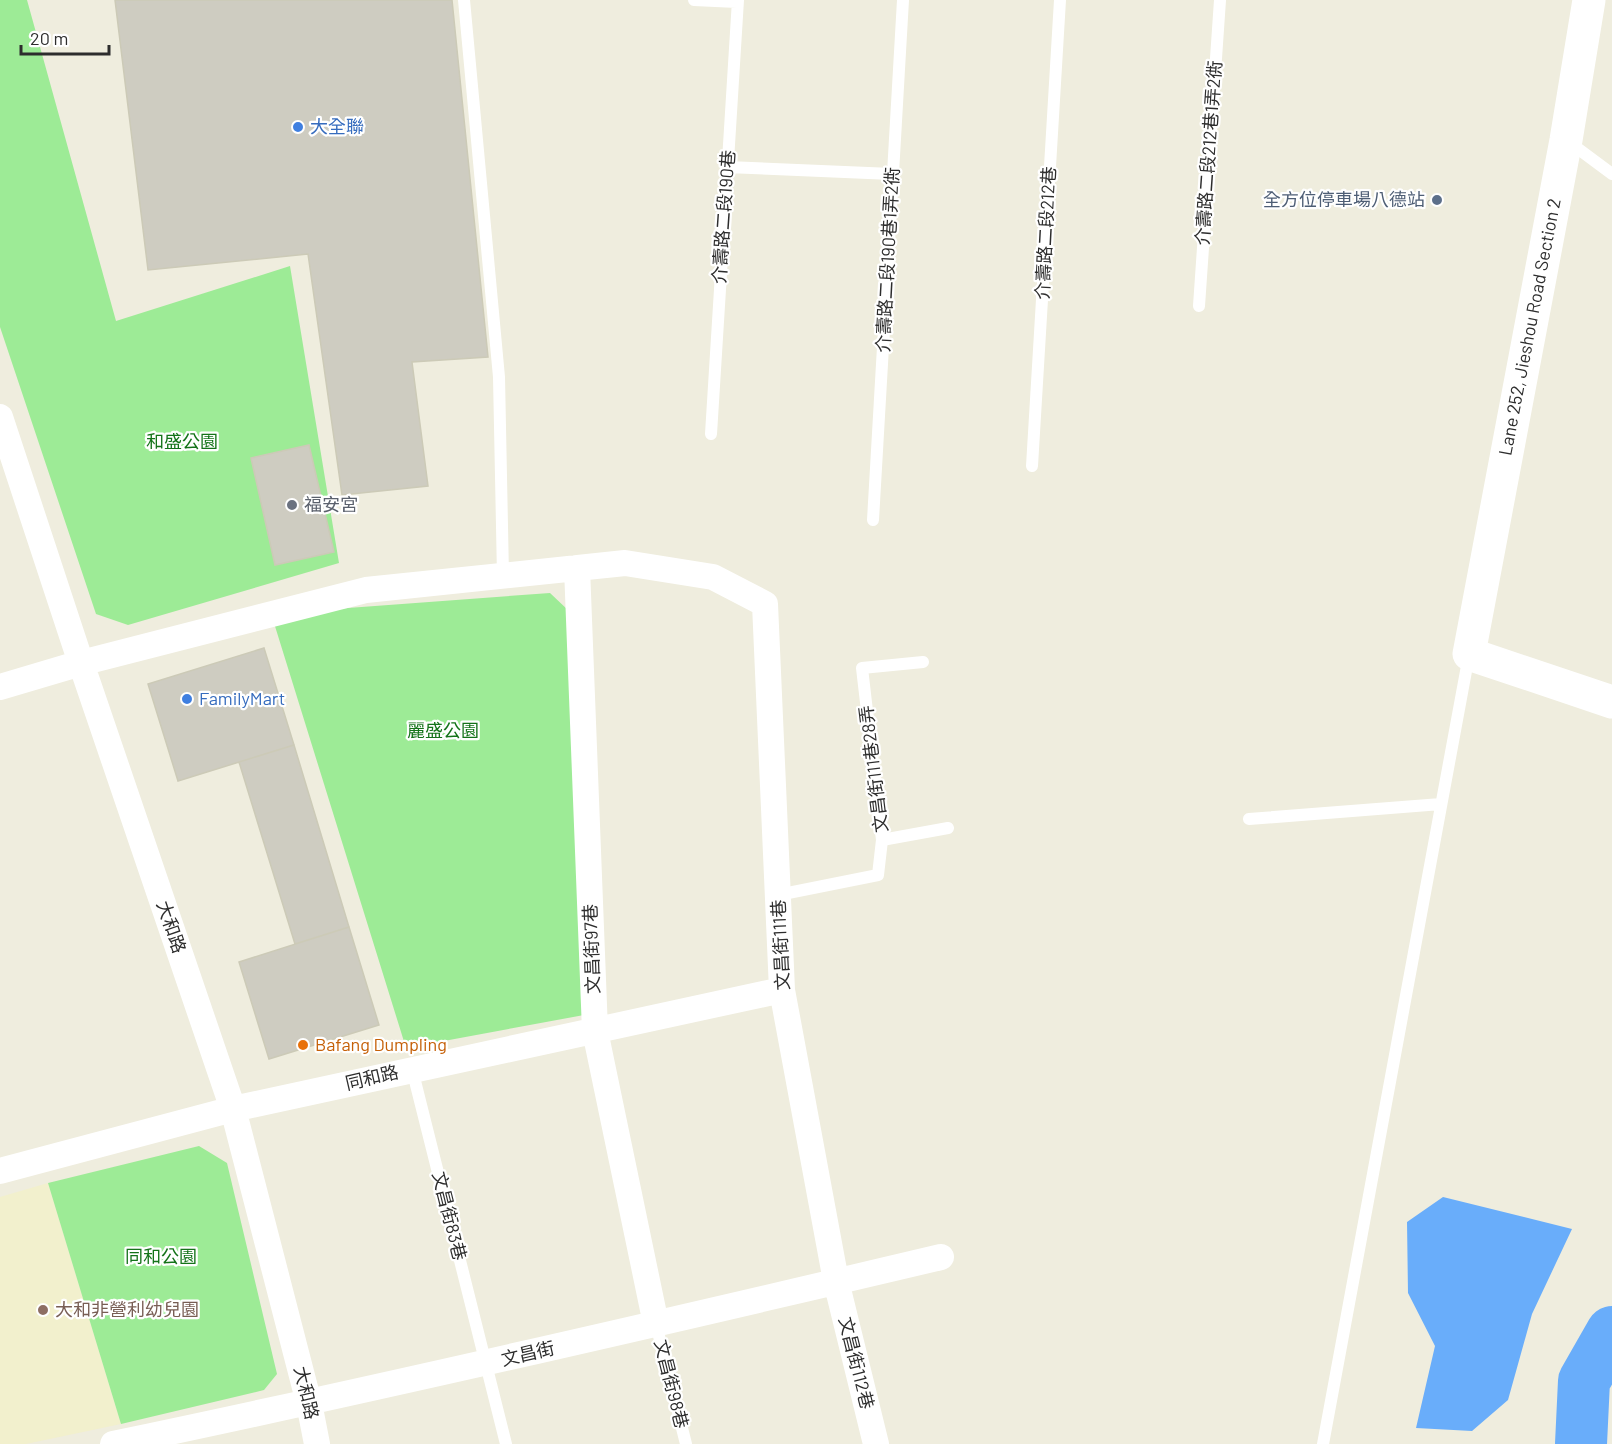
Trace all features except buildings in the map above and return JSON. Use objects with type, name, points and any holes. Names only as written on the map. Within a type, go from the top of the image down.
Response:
[{"type":"street","name":"Lane 252, Jieshou Road Section 2","points":[[1469,654],[1566,140],[1589,0]]},
{"type":"street","name":"大和路","points":[[0,417],[233,1109],[309,1403],[317,1444]]},
{"type":"street","name":"文昌街111巷","points":[[577,568],[625,563],[713,577],[765,604],[782,990],[836,1281]]},
{"type":"street","points":[[0,687],[81,663],[366,590],[577,568]]},
{"type":"street","name":"文昌街97巷","points":[[577,568],[595,1031],[656,1324]]},
{"type":"street","points":[[1469,654],[1612,702]]},
{"type":"street","name":"同和路","points":[[0,1171],[233,1109],[782,990]]},
{"type":"street","name":"文昌街","points":[[113,1444],[486,1364],[942,1257]]},
{"type":"street","name":"文昌街112巷","points":[[836,1281],[876,1444]]},
{"type":"lane","points":[[464,0],[499,376],[503,576]]},
{"type":"lane","points":[[694,0],[737,1]]},
{"type":"lane","name":"介壽路二段190巷1弄2衖","points":[[873,520],[903,0]]},
{"type":"lane","name":"介壽路二段212巷","points":[[1032,466],[1060,0]]},
{"type":"lane","name":"介壽路二段212巷1弄2衖","points":[[1199,306],[1220,0]]},
{"type":"lane","name":"介壽路二段190巷","points":[[711,434],[737,1]]},
{"type":"lane","points":[[1566,140],[1612,174]]},
{"type":"lane","points":[[727,167],[892,174]]},
{"type":"lane","points":[[1323,1444],[1469,654]]},
{"type":"lane","name":"文昌街111巷28弄","points":[[778,895],[878,875],[882,840],[862,668],[923,662]]},
{"type":"lane","points":[[1249,819],[1441,804]]},
{"type":"lane","points":[[882,840],[948,828]]},
{"type":"lane","name":"文昌街83巷","points":[[412,1069],[506,1444]]},
{"type":"lane","name":"文昌街98巷","points":[[656,1324],[686,1444]]},
{"type":"shaded area","name":"大和非營利幼兒園","points":[[48,1183],[121,1424],[26,1444],[0,1444],[0,1197]]},
{"type":"green space","name":"和盛公園","points":[[0,0],[27,0],[116,321],[290,266],[339,563],[128,625],[96,614],[0,327]]},
{"type":"green space","name":"麗盛公園","points":[[550,593],[569,611],[584,1015],[406,1048],[274,623],[321,610]]},
{"type":"green space","name":"同和公園","points":[[199,1146],[227,1163],[277,1374],[264,1390],[121,1424],[48,1183]]},
{"type":"water","points":[[1443,1197],[1572,1229],[1532,1314],[1508,1400],[1472,1431],[1416,1428],[1435,1346],[1408,1293],[1407,1222]]},
{"type":"waterway","points":[[1581,1444],[1584,1381],[1612,1332]]},
{"type":"place","name":"大全聯","points":[[298,127]]},
{"type":"place","name":"全方位停車場八德站","points":[[1437,200]]},
{"type":"place","name":"福安宮","points":[[292,505]]},
{"type":"place","name":"FamilyMart","points":[[187,699]]},
{"type":"place","name":"Bafang Dumpling","points":[[303,1045]]},
{"type":"place","name":"大和非營利幼兒園","points":[[43,1310]]}]
